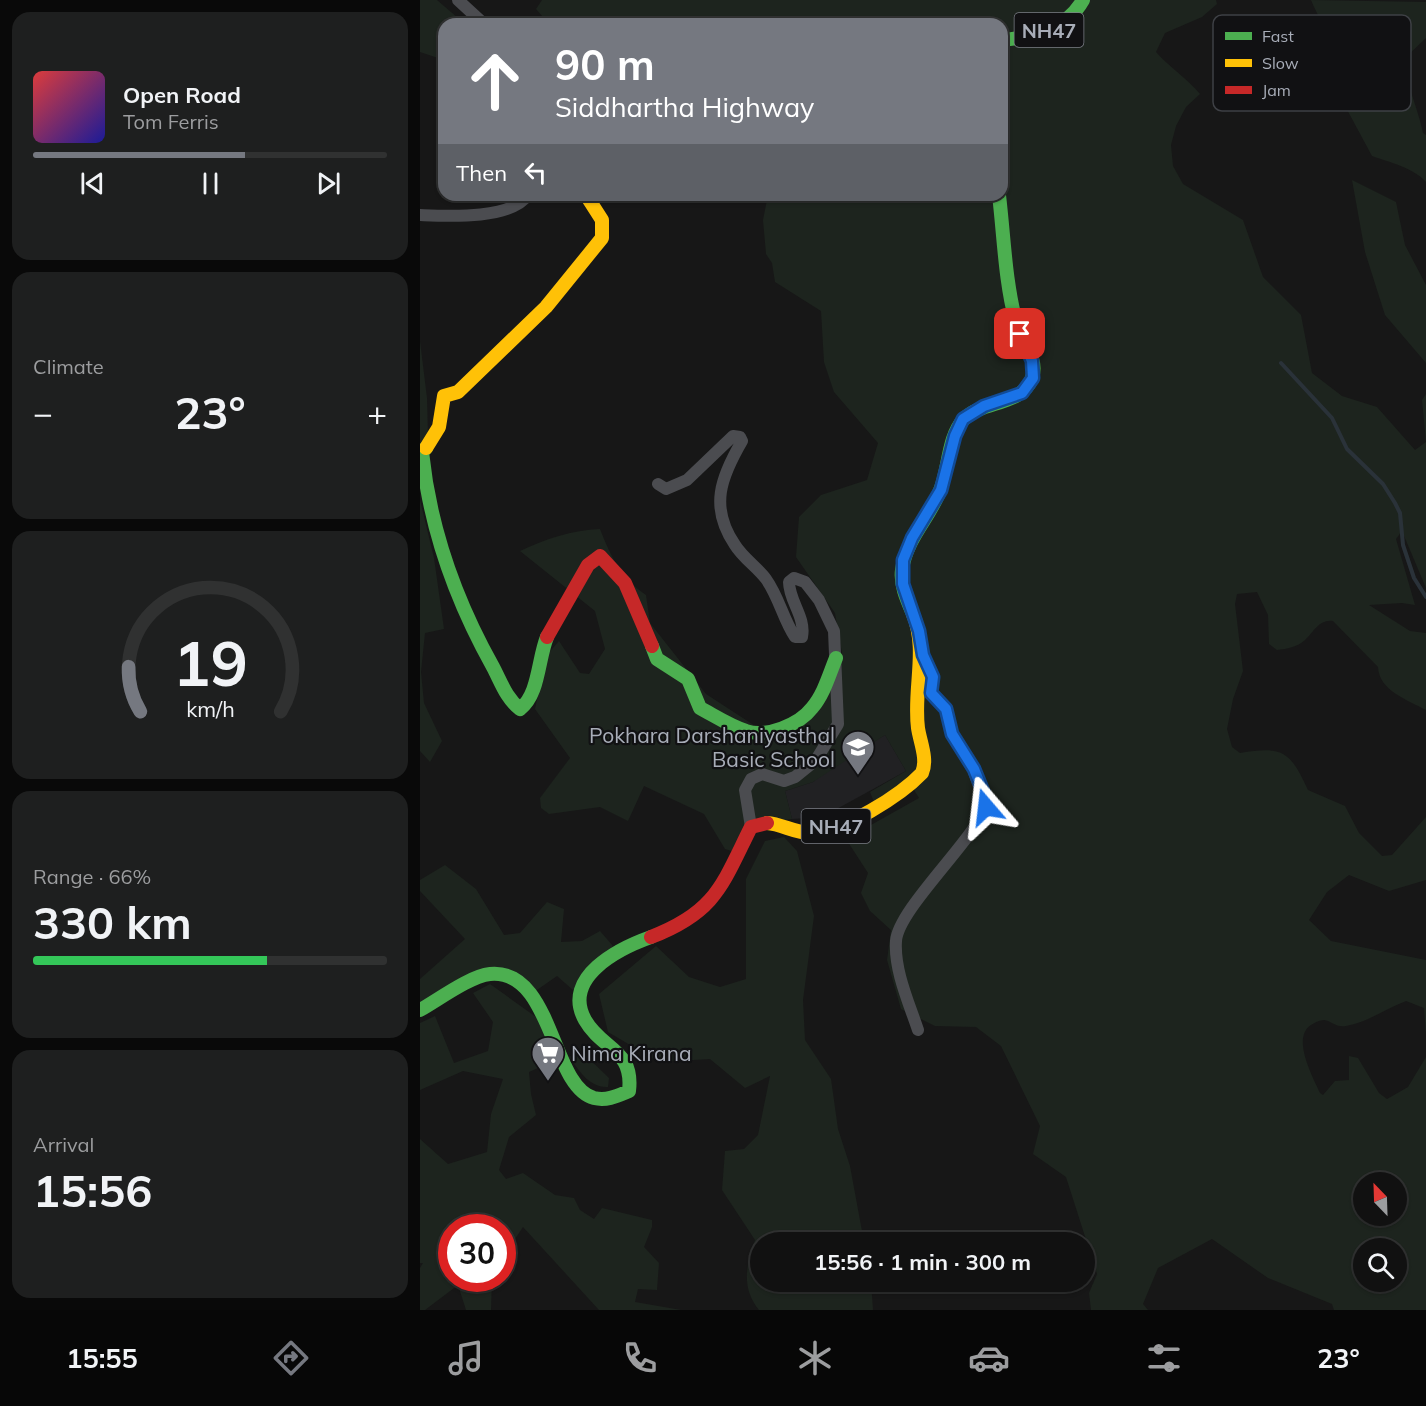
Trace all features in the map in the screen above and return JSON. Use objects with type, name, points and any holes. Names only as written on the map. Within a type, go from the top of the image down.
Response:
[{"type":"main road","name":"NH47","points":[[1008,39],[1042,33],[1064,24],[1072,18],[1083,0]]},
{"type":"main road","points":[[591,201],[602,215],[606,226],[602,238],[546,307],[458,392],[444,396],[441,426],[434,441],[422,452],[424,485],[444,570],[471,630],[500,679],[509,701],[520,709],[527,705],[532,696],[544,642],[588,565],[600,556],[625,583],[657,659],[688,679],[700,708],[745,731],[759,734],[776,732],[811,710],[823,691],[836,658]]},
{"type":"main road","name":"NH47","points":[[751,827],[764,822],[799,832],[819,832],[844,824],[915,781],[925,765],[919,733],[916,691],[923,655],[919,631],[901,572],[908,548],[941,490],[955,436],[963,419],[984,406],[1022,393],[1033,378],[1032,361],[1016,320],[1000,201]]},
{"type":"main road","points":[[420,1010],[486,974],[505,975],[539,1005],[562,1064],[575,1086],[588,1097],[607,1101],[620,1096],[629,1091],[633,1079],[631,1070],[625,1058],[590,1029],[581,998],[590,972],[598,963],[613,953],[679,924],[702,910],[723,884],[751,827]]},
{"type":"street","points":[[458,0],[478,18]]},
{"type":"street","points":[[420,215],[457,217],[500,211],[521,201]]},
{"type":"street","points":[[658,484],[666,489],[687,480],[733,436],[740,437],[742,441],[725,470],[720,495],[721,517],[735,545],[766,579],[795,638],[801,637],[803,628],[789,591],[789,582],[798,578],[805,582],[819,600],[834,631],[838,724],[816,760],[795,777],[784,781],[762,774],[751,779],[745,790],[751,827]]},
{"type":"street","points":[[918,1030],[899,971],[896,939],[904,921],[933,881],[979,825],[986,807],[985,796],[974,769],[952,734],[946,709],[931,693],[933,677],[923,655]]},
{"type":"shaded area","points":[[420,0],[437,0],[458,18],[438,18],[438,58],[420,52]]},
{"type":"shaded area","points":[[542,0],[1216,0],[1217,4],[1202,17],[1165,33],[1156,52],[1200,94],[1186,107],[1176,126],[1171,145],[1173,166],[1183,184],[1243,220],[1263,277],[1301,315],[1312,373],[1342,396],[1377,407],[1415,450],[1426,442],[1426,588],[1402,531],[1396,539],[1415,605],[1402,603],[1369,605],[1410,631],[1426,633],[1426,710],[1389,689],[1383,682],[1378,667],[1333,621],[1320,624],[1299,644],[1277,650],[1269,644],[1268,615],[1257,592],[1237,594],[1235,604],[1243,671],[1233,699],[1227,729],[1232,747],[1240,753],[1276,751],[1290,759],[1308,790],[1345,806],[1359,833],[1382,856],[1392,855],[1426,817],[1426,880],[1389,891],[1349,875],[1327,892],[1309,920],[1331,941],[1426,960],[1426,1035],[1424,1008],[1406,1001],[1362,1022],[1346,1026],[1339,1026],[1324,1020],[1319,1021],[1305,1031],[1303,1048],[1309,1068],[1323,1095],[1335,1081],[1349,1080],[1349,1056],[1358,1058],[1379,1093],[1387,1099],[1408,1087],[1426,1057],[1426,1310],[1334,1310],[1332,1304],[1268,1278],[1212,1239],[1158,1268],[1143,1304],[1148,1310],[1091,1310],[1089,1293],[1095,1292],[1097,1274],[1095,1232],[1084,1232],[1066,1177],[1033,1154],[1040,1126],[1001,1046],[976,1027],[935,1026],[901,1009],[887,960],[891,930],[870,911],[861,893],[868,873],[846,839],[919,798],[911,785],[874,802],[870,792],[906,771],[885,735],[813,782],[785,791],[792,819],[762,822],[735,852],[725,849],[704,814],[644,786],[628,821],[600,807],[549,814],[541,808],[540,798],[570,758],[535,709],[546,656],[559,641],[580,673],[589,674],[605,649],[595,611],[520,551],[549,539],[579,531],[600,529],[608,549],[623,574],[646,595],[650,623],[706,694],[772,737],[814,711],[842,653],[835,613],[796,557],[799,517],[821,495],[867,480],[878,443],[834,392],[824,362],[821,311],[775,282],[772,263],[766,254],[763,220],[767,201],[1008,201],[1008,18],[544,18],[536,9]]},
{"type":"shaded area","points":[[1311,0],[1426,2],[1426,38],[1411,52],[1411,15],[1318,15]]},
{"type":"shaded area","points":[[1411,92],[1423,133],[1426,135],[1426,182],[1408,169],[1372,156],[1348,111],[1411,111]]},
{"type":"shaded area","points":[[1352,180],[1396,202],[1405,245],[1426,285],[1426,363],[1385,315],[1365,252]]},
{"type":"shaded area","points":[[420,341],[427,398],[428,435],[420,444]]},
{"type":"shaded area","points":[[1426,394],[1426,442],[1422,400]]},
{"type":"shaded area","points":[[420,500],[434,558],[444,629],[425,633],[421,672],[424,703],[442,741],[430,762],[420,751]]},
{"type":"shaded area","name":"Pokhara Darshaniyasthal Basic School","points":[[885,735],[906,771],[822,817],[792,819],[785,791],[813,782],[826,771]]},
{"type":"shaded area","points":[[784,837],[797,851],[814,916],[803,1000],[805,1040],[831,1079],[838,1129],[850,1166],[862,1232],[750,1232],[722,1190],[725,1151],[744,1149],[758,1135],[770,1076],[745,1088],[710,1059],[659,1062],[608,1032],[599,994],[656,946],[689,977],[720,987],[746,979],[746,879],[765,841]]},
{"type":"shaded area","points":[[445,865],[476,889],[504,935],[520,933],[547,902],[564,909],[561,942],[582,941],[600,931],[613,946],[573,990],[557,976],[534,992],[515,971],[420,1002],[420,979],[465,939],[420,891],[420,880]]},
{"type":"shaded area","points":[[490,984],[543,1022],[558,1059],[529,1072],[536,1115],[509,1137],[499,1170],[506,1179],[523,1173],[555,1195],[574,1198],[580,1210],[594,1219],[602,1208],[652,1220],[652,1227],[644,1247],[659,1263],[657,1290],[638,1289],[635,1302],[681,1310],[599,1310],[523,1227],[516,1238],[516,1214],[438,1214],[438,1292],[449,1292],[425,1310],[420,1310],[420,1268],[423,1263],[420,1263],[420,1139],[448,1164],[487,1152],[491,1114],[503,1079],[463,1071],[420,1090],[420,1023],[435,1016],[454,1063],[488,1051],[493,1022],[473,993]]},
{"type":"shaded area","points":[[580,1050],[609,1078],[608,1087],[595,1085],[585,1077],[569,1057]]},
{"type":"shaded area","points":[[750,1255],[750,1292],[872,1292],[873,1310],[759,1310],[753,1302],[747,1285]]},
{"type":"shaded area","points":[[460,1292],[492,1292],[491,1310],[466,1310]]},
{"type":"waterway","points":[[1281,363],[1332,418],[1347,449],[1383,484],[1395,503],[1400,513],[1403,545],[1414,578],[1426,597]]},
{"type":"traffic: fast","points":[[1008,39],[1037,34],[1058,25],[1068,18],[1083,0]]},
{"type":"traffic: fast","points":[[913,614],[902,581],[904,558],[913,538],[937,499],[955,434],[964,419],[972,413],[1020,394],[1027,387],[1034,371],[1031,356],[1018,329],[1012,306],[1000,201]]},
{"type":"traffic: fast","points":[[426,448],[422,452],[426,481],[446,563],[479,641],[507,695],[520,709],[535,686],[547,637]]},
{"type":"traffic: fast","points":[[652,646],[657,659],[688,679],[700,708],[734,726],[754,733],[763,733],[791,725],[806,714],[820,697],[836,658]]},
{"type":"traffic: fast","points":[[420,1010],[473,979],[490,974],[511,977],[527,989],[539,1008],[568,1073],[580,1089],[594,1098],[603,1099],[616,1096],[629,1091],[627,1066],[585,1020],[580,1005],[581,990],[597,966],[624,949],[651,937]]},
{"type":"traffic: slow","points":[[426,448],[439,427],[444,396],[458,392],[546,307],[602,238],[602,220],[590,201]]},
{"type":"traffic: slow","points":[[767,823],[806,833],[825,831],[871,811],[900,792],[922,773],[924,756],[917,713],[920,656],[913,614]]},
{"type":"traffic: jam","points":[[547,637],[588,565],[600,556],[625,583],[652,646]]},
{"type":"traffic: jam","points":[[651,937],[673,927],[704,907],[724,881],[751,827],[767,823]]},
{"type":"place","name":"Pokhara Darshaniyasthal Basic School","points":[[858,776]]},
{"type":"place","name":"Nima Kirana","points":[[548,1082]]},
{"type":"route","points":[[986,807],[985,796],[974,769],[952,734],[946,709],[931,693],[933,677],[923,655],[919,631],[905,592],[901,572],[912,538],[941,490],[955,436],[963,419],[984,406],[1013,398],[1022,393],[1033,378],[1032,361],[1020,334]]}]
